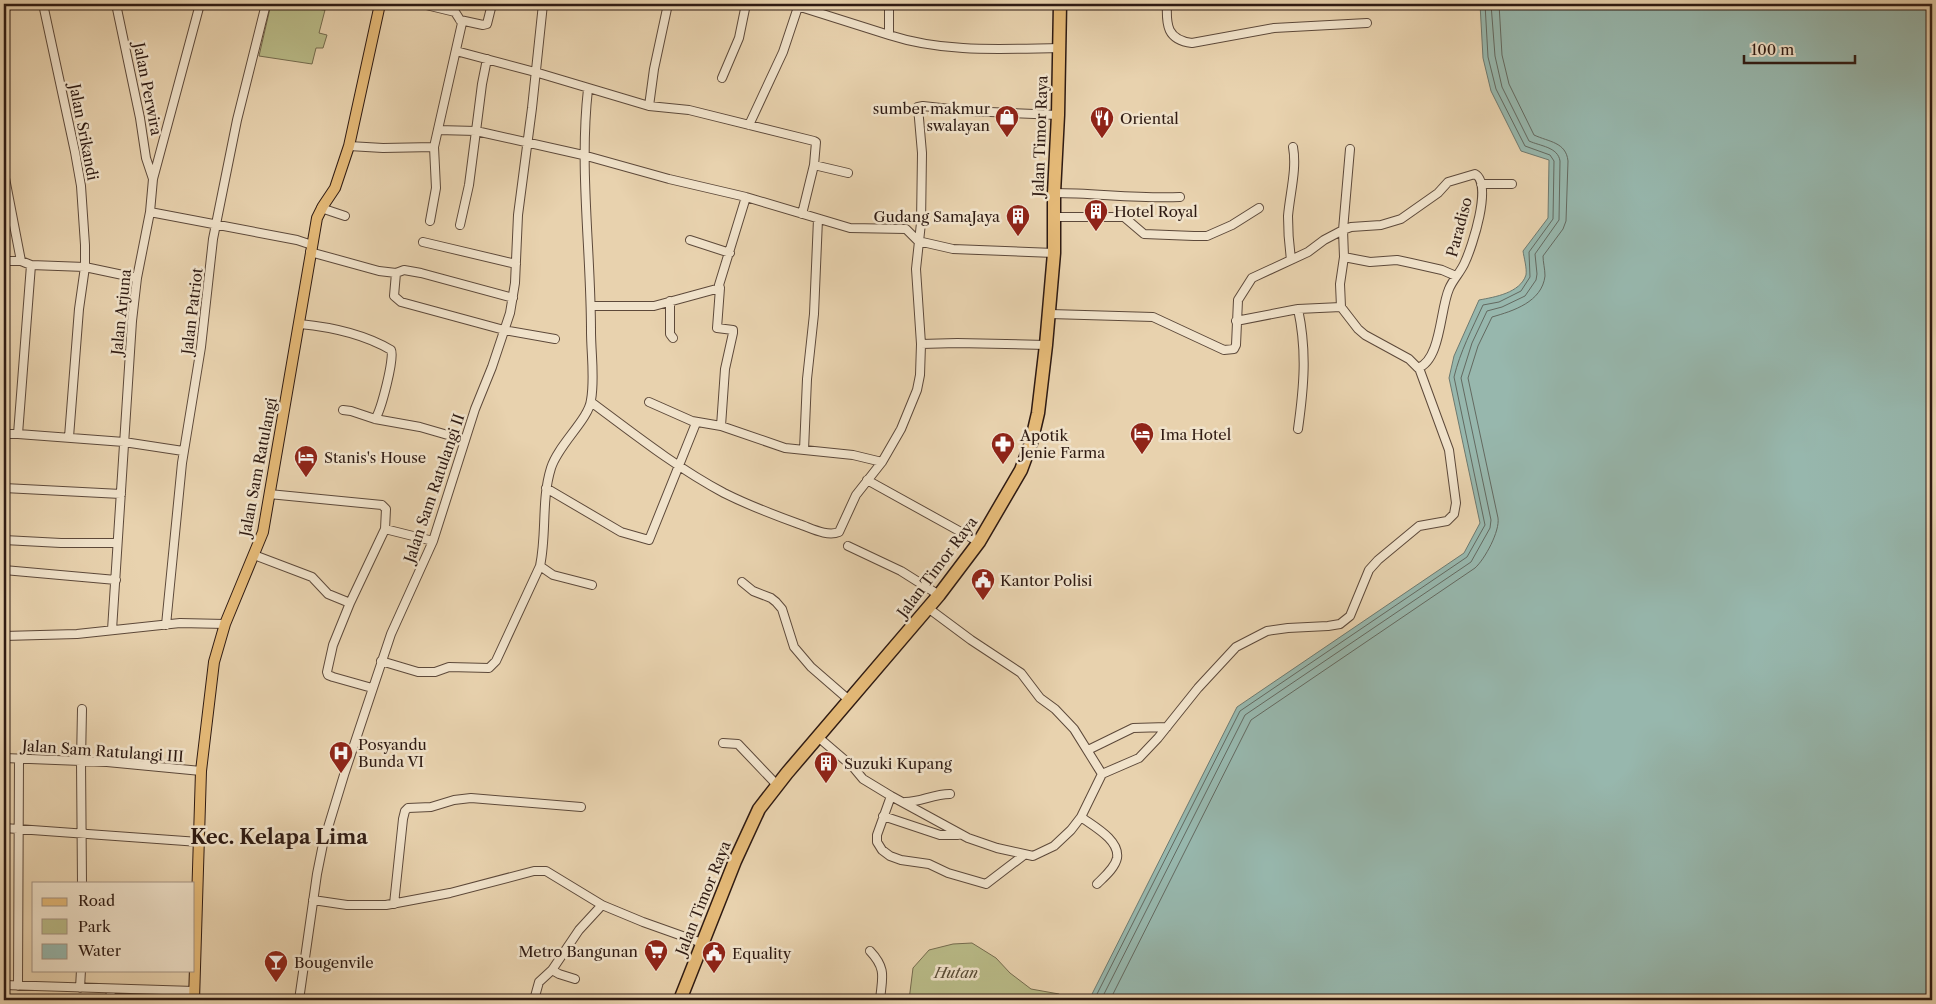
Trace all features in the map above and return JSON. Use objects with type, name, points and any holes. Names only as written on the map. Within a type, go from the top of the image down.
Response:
[{"type":"highway","name":"Jalan Timor Raya","points":[[680,1000],[746,836],[760,809],[787,773],[939,595],[979,542],[1021,470],[1032,444],[1038,413],[1050,314],[1054,254],[1060,4]]},
{"type":"main road","points":[[4,6],[10,4]]},
{"type":"main road","name":"Jalan Sam Ratulangi","points":[[195,964],[201,771],[214,662],[225,624],[263,532],[300,324],[311,248],[321,208],[335,188],[349,146],[380,4]]},
{"type":"main road","name":"Jalan Sam Ratulangi","points":[[194,995],[195,972]]},
{"type":"street","name":"Jalan Srikandi","points":[[43,4],[81,186],[85,245],[85,268],[79,308],[69,437]]},
{"type":"street","name":"Jalan Perwira","points":[[116,4],[140,118],[146,158],[153,179]]},
{"type":"street","name":"Jalan Arjuna","points":[[112,630],[132,321],[137,278],[150,212],[153,179],[200,4]]},
{"type":"street","name":"Jalan Patriot","points":[[166,625],[183,451],[201,347],[216,224],[237,120],[266,4]]},
{"type":"street","points":[[422,4],[455,12],[461,26],[434,147],[436,188],[430,221]]},
{"type":"street","points":[[460,20],[483,25],[487,24],[492,4]]},
{"type":"street","name":"Jalan Sam Ratulangi II","points":[[298,1000],[323,844],[381,661],[432,541],[504,330],[513,298],[518,215],[528,144],[543,4]]},
{"type":"street","points":[[649,106],[654,69],[668,4]]},
{"type":"street","points":[[722,78],[739,38],[746,4]]},
{"type":"street","points":[[749,125],[783,52],[796,4],[918,43],[962,49],[1059,48]]},
{"type":"street","points":[[889,4],[889,35]]},
{"type":"street","points":[[1167,4],[1166,20],[1169,30],[1179,39],[1192,43],[1274,28],[1367,23]]},
{"type":"street","points":[[456,51],[649,106],[689,110],[814,141],[816,147],[814,165],[802,214]]},
{"type":"street","points":[[460,225],[469,185],[487,59]]},
{"type":"street","points":[[381,661],[418,672],[435,672],[449,667],[489,668],[496,661],[540,566],[546,488],[551,467],[559,450],[591,402],[591,306],[583,155],[588,89]]},
{"type":"street","points":[[591,402],[680,466],[724,493],[815,530],[834,534],[841,530],[856,495],[882,462],[901,429],[917,390],[920,375],[921,344],[916,269],[921,223],[922,153],[918,107],[1058,115]]},
{"type":"street","points":[[438,130],[476,131],[583,155],[669,179],[746,197],[841,226],[862,230],[906,229],[918,241],[953,249],[1054,254]]},
{"type":"street","points":[[349,146],[383,148],[434,147]]},
{"type":"street","points":[[1291,259],[1288,238],[1288,215],[1296,160],[1293,147]]},
{"type":"street","points":[[818,737],[853,766],[863,779],[963,836],[1024,855],[1038,855],[1054,846],[1071,830],[1081,817],[1102,774],[1139,758],[1198,688],[1236,647],[1267,631],[1340,624],[1350,616],[1369,570],[1378,560],[1419,526],[1447,521],[1454,514],[1456,503],[1449,450],[1418,368],[1409,359],[1365,335],[1341,307],[1340,284],[1344,257],[1350,148]]},
{"type":"street","points":[[814,165],[848,173]]},
{"type":"street","points":[[4,173],[21,261]]},
{"type":"street","name":"Paradiso","points":[[1344,230],[1356,226],[1381,225],[1401,219],[1438,193],[1448,182],[1475,174],[1479,178],[1482,196],[1480,214],[1465,263],[1448,290],[1432,356],[1424,366],[1418,368]]},
{"type":"street","points":[[1481,184],[1512,184]]},
{"type":"street","points":[[1054,193],[1084,193],[1136,198],[1180,197]]},
{"type":"street","points":[[721,426],[725,369],[733,333],[729,328],[717,328],[719,285],[746,197]]},
{"type":"street","points":[[321,208],[345,216]]},
{"type":"street","points":[[1054,217],[1124,217],[1144,234],[1207,236],[1232,226],[1258,208]]},
{"type":"street","points":[[150,212],[297,240],[311,248],[379,271],[396,273],[404,270],[421,273],[513,298]]},
{"type":"street","points":[[804,450],[807,379],[814,314],[818,219]]},
{"type":"street","points":[[1050,314],[1153,317],[1224,350],[1234,349],[1236,345],[1238,300],[1252,278],[1271,271],[1291,259],[1308,252],[1324,240],[1344,230]]},
{"type":"street","points":[[690,240],[730,252]]},
{"type":"street","points":[[423,242],[516,264]]},
{"type":"street","points":[[1344,257],[1370,262],[1397,260],[1442,270],[1456,276]]},
{"type":"street","points":[[4,261],[21,261],[31,265],[85,268],[137,278]]},
{"type":"street","points":[[18,434],[31,265]]},
{"type":"street","points":[[396,273],[394,296],[400,302],[504,330],[555,338]]},
{"type":"street","points":[[591,306],[642,307],[670,302],[720,288]]},
{"type":"street","points":[[670,302],[670,334],[673,338]]},
{"type":"street","points":[[1236,321],[1298,309],[1341,307]]},
{"type":"street","points":[[1298,309],[1305,374],[1298,428]]},
{"type":"street","points":[[300,324],[330,327],[391,350],[393,356],[391,370],[379,412],[375,419]]},
{"type":"street","points":[[921,344],[957,342],[1046,345]]},
{"type":"street","points":[[650,402],[696,423],[721,426],[785,448],[853,455],[882,462]]},
{"type":"street","points":[[343,410],[375,419],[420,427],[465,440]]},
{"type":"street","points":[[546,488],[621,532],[648,540],[680,466],[696,423]]},
{"type":"street","points":[[4,434],[124,442],[183,451]]},
{"type":"street","points":[[867,480],[979,542]]},
{"type":"street","points":[[4,488],[121,494]]},
{"type":"street","points":[[269,494],[382,505],[386,509],[385,529],[343,619],[332,645],[327,666],[328,675],[372,688]]},
{"type":"street","points":[[385,529],[432,541]]},
{"type":"street","points":[[4,540],[117,543]]},
{"type":"street","points":[[848,546],[901,571],[939,595]]},
{"type":"street","points":[[254,555],[312,577],[328,594],[350,603]]},
{"type":"street","points":[[540,566],[553,575],[592,585]]},
{"type":"street","points":[[4,570],[116,580]]},
{"type":"street","points":[[742,582],[776,602],[782,609],[794,646],[811,667],[849,700]]},
{"type":"street","points":[[928,608],[978,645],[1021,673],[1040,698],[1070,723],[1102,774]]},
{"type":"street","points":[[4,636],[77,634],[197,623],[225,624]]},
{"type":"street","points":[[82,709],[82,882]]},
{"type":"street","points":[[1088,750],[1133,728],[1167,727]]},
{"type":"street","points":[[723,743],[738,744],[778,785]]},
{"type":"street","name":"Jalan Sam Ratulangi III","points":[[4,758],[81,761],[201,771]]},
{"type":"street","points":[[18,986],[19,759]]},
{"type":"street","points":[[903,802],[915,802],[936,794],[950,794]]},
{"type":"street","points":[[891,796],[879,829],[878,842],[882,850],[890,856],[911,862],[929,864],[948,873],[982,884],[991,881],[1024,855]]},
{"type":"street","points":[[394,904],[403,819],[408,808],[431,807],[454,800],[471,798],[581,807]]},
{"type":"street","points":[[883,816],[940,835],[963,836]]},
{"type":"street","points":[[1081,817],[1100,831],[1117,850],[1117,859],[1114,865],[1097,884]]},
{"type":"street","points":[[4,828],[199,842]]},
{"type":"street","points":[[314,900],[347,905],[394,904],[540,871],[553,874],[602,905],[642,922],[702,943]]},
{"type":"street","points":[[534,1000],[540,982],[552,970],[579,930],[602,905]]},
{"type":"street","points":[[870,951],[879,962],[883,972],[880,1000]]},
{"type":"street","points":[[552,970],[575,979]]},
{"type":"street","points":[[80,988],[81,972]]},
{"type":"street","points":[[4,985],[111,989],[194,995]]},
{"type":"street","points":[[110,1000],[111,989]]},
{"type":"green space","points":[[271,4],[325,10],[319,33],[327,35],[323,48],[316,48],[312,64],[259,56]]},
{"type":"green space","name":"Hutan","points":[[972,943],[996,958],[1010,973],[1031,989],[1059,994],[1066,1000],[909,1000],[913,968],[929,950],[953,944]]},
{"type":"water","points":[[1480,4],[1932,4],[1932,1000],[1089,1000],[1237,707],[1464,553],[1480,523],[1449,378],[1454,356],[1479,300],[1499,296],[1513,290],[1523,281],[1526,275],[1523,251],[1548,218],[1549,160],[1521,151],[1491,91],[1483,58]]},
{"type":"place","name":"sumber makmur swalayan","points":[[1007,138]]},
{"type":"place","name":"Oriental","points":[[1102,139]]},
{"type":"place","name":"Hotel Royal","points":[[1096,232]]},
{"type":"place","name":"Gudang SamaJaya","points":[[1018,237]]},
{"type":"place","name":"Ima Hotel","points":[[1142,455]]},
{"type":"place","name":"Apotik Jenie Farma","points":[[1003,465]]},
{"type":"place","name":"Stanis's House","points":[[306,478]]},
{"type":"place","name":"Kantor Polisi","points":[[983,601]]},
{"type":"place","name":"Posyandu Bunda VI","points":[[341,774]]},
{"type":"place","name":"Suzuki Kupang","points":[[826,784]]},
{"type":"place","name":"Metro Bangunan","points":[[656,972]]},
{"type":"place","name":"Equality","points":[[714,974]]},
{"type":"place","name":"Bougenvile","points":[[276,983]]},
{"type":"district","name":"Kec. Kelapa Lima","points":[[279,837]]}]
